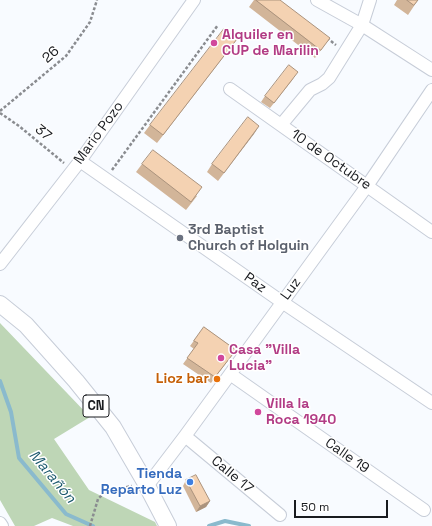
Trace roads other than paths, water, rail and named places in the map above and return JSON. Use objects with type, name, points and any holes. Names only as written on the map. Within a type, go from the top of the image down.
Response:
[{"type":"main road","name":"CN","points":[[0,304],[26,326],[76,381],[113,427],[168,526]]},
{"type":"street","name":"Mario Pozo","points":[[0,264],[76,165],[194,0]]},
{"type":"street","points":[[317,0],[362,25],[432,70]]},
{"type":"street","points":[[281,125],[310,90],[322,84],[329,78],[362,25],[370,0]]},
{"type":"street","name":"10 de Octubre","points":[[230,89],[432,232]]},
{"type":"street","name":"Luz","points":[[146,484],[185,436],[368,186],[432,90]]},
{"type":"street","name":"Paz","points":[[76,165],[106,179],[282,302],[432,403]]},
{"type":"street","name":"Calle 19","points":[[230,374],[424,510]]},
{"type":"street","name":"Calle 17","points":[[185,436],[280,515]]},
{"type":"waterway","name":"Marañón","points":[[0,381],[11,412],[19,458],[66,514],[93,526]]},
{"type":"waterway","name":"Marañón","points":[[209,526],[225,521],[249,526]]},
{"type":"place","name":"Alquiler en CUP de Marilin","points":[[214,43]]},
{"type":"place","name":"3rd Baptist Church of Holguin","points":[[180,238]]},
{"type":"place","name":"Casa \"Villa Lucia\"","points":[[221,358]]},
{"type":"place","name":"Lioz bar","points":[[217,379]]},
{"type":"place","name":"Villa la Roca 1940","points":[[258,412]]},
{"type":"place","name":"Tienda Reparto Luz","points":[[190,482]]}]
